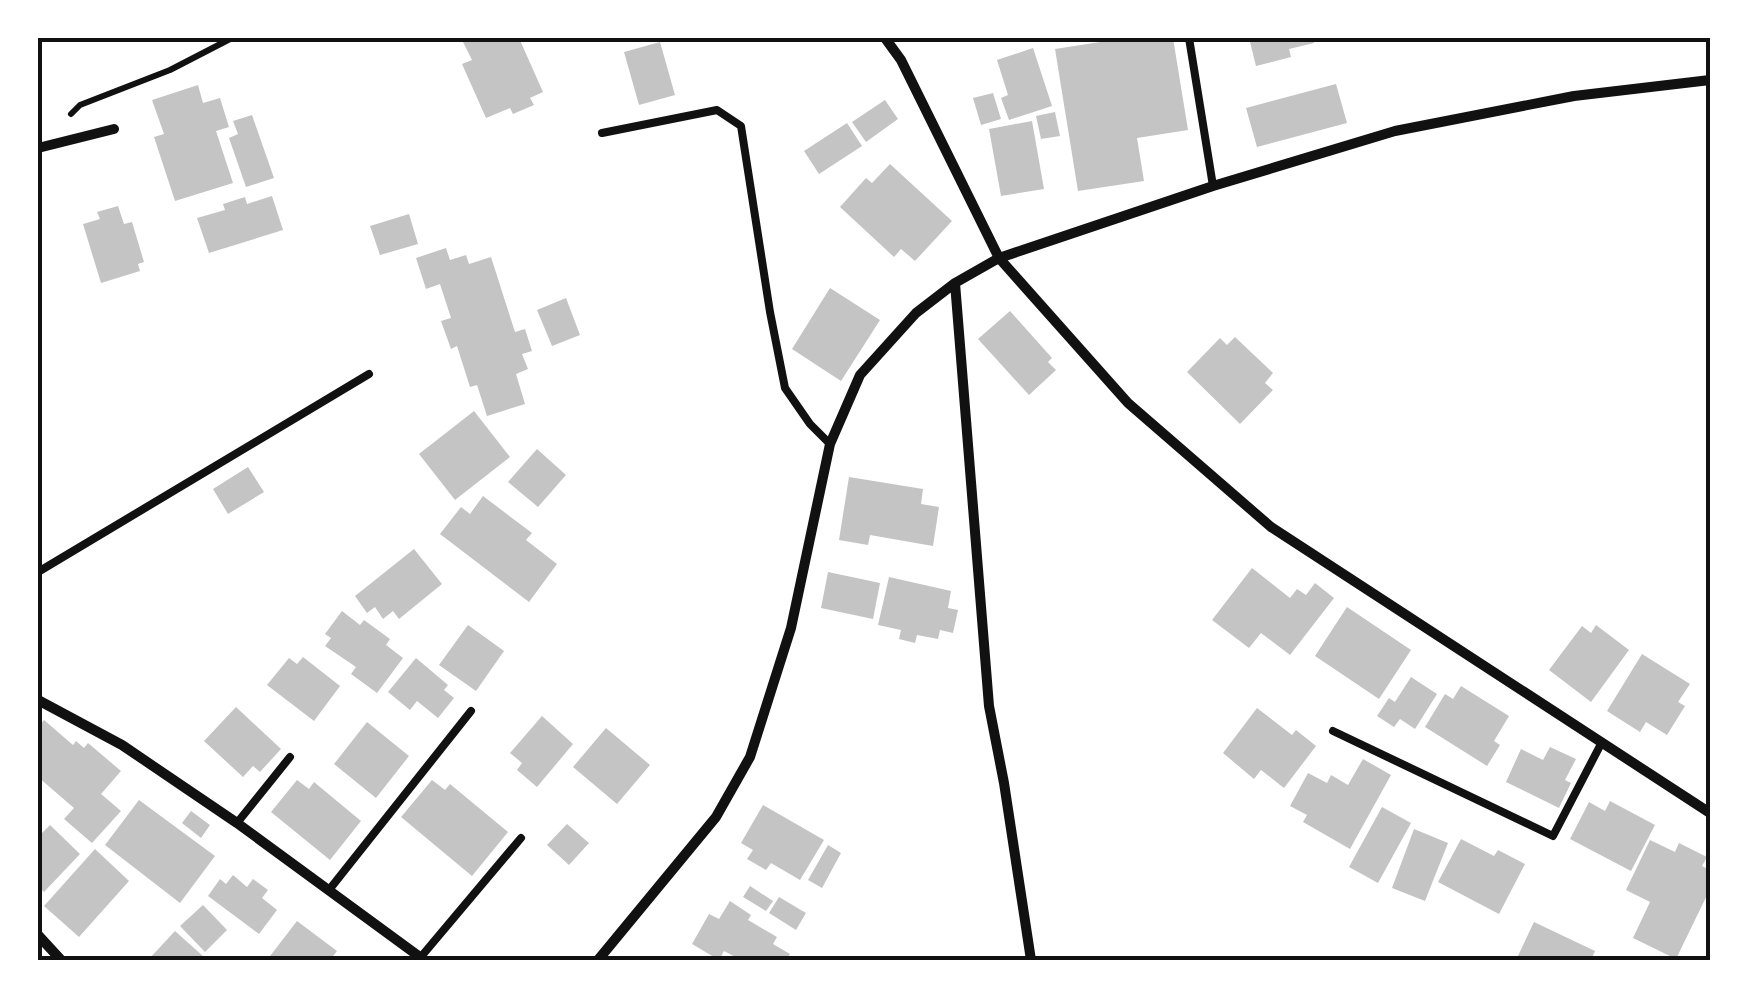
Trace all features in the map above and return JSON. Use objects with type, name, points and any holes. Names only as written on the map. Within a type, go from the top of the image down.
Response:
[{"type":"street","points":[[885,38],[901,60],[998,258],[1128,403],[1271,527],[1710,814]]},
{"type":"street","points":[[598,960],[716,817],[750,757],[790,628],[830,444],[860,375],[916,312],[954,283],[998,258],[1213,186],[1396,131],[1574,96],[1710,80]]},
{"type":"street","points":[[38,148],[114,128]]},
{"type":"street","points":[[954,283],[989,706],[1031,960]]},
{"type":"street","points":[[38,700],[122,744],[422,959]]},
{"type":"street","points":[[38,935],[60,960]]},
{"type":"lane","points":[[1189,38],[1213,186]]},
{"type":"lane","points":[[602,133],[716,110],[742,126],[770,312],[786,388],[810,424],[830,444]]},
{"type":"lane","points":[[38,572],[368,374]]},
{"type":"lane","points":[[329,890],[471,710]]},
{"type":"lane","points":[[1333,731],[1553,836],[1602,742]]},
{"type":"lane","points":[[237,824],[290,757]]},
{"type":"lane","points":[[422,959],[522,838]]},
{"type":"path","points":[[54,144],[62,122],[80,105],[170,70],[232,38]]},
{"type":"building","points":[[461,38],[519,38],[543,92],[530,98],[534,105],[513,114],[510,108],[486,118],[462,64],[472,60]]},
{"type":"building","points":[[1126,38],[1173,38],[1188,130],[1137,138],[1144,181],[1078,191],[1055,49]]},
{"type":"building","points":[[1249,38],[1313,38],[1314,43],[1289,49],[1291,57],[1256,66]]},
{"type":"building","points":[[660,42],[675,95],[639,105],[624,52]]},
{"type":"building","points":[[1033,48],[1052,106],[1009,120],[1001,98],[1008,95],[997,60]]},
{"type":"building","points":[[1336,84],[1347,123],[1257,147],[1246,108]]},
{"type":"building","points":[[198,85],[203,103],[220,98],[229,127],[216,131],[233,183],[175,201],[154,137],[164,134],[152,100]]},
{"type":"building","points":[[993,93],[1001,119],[981,125],[973,98]]},
{"type":"building","points":[[885,100],[898,119],[866,142],[852,122]]},
{"type":"building","points":[[1055,112],[1060,136],[1041,139],[1036,116]]},
{"type":"building","points":[[252,115],[274,178],[246,187],[229,138],[238,134],[233,121]]},
{"type":"building","points":[[1032,121],[1044,189],[1001,196],[989,129]]},
{"type":"building","points":[[847,123],[862,146],[819,174],[804,151]]},
{"type":"building","points":[[890,164],[952,221],[915,261],[901,249],[894,257],[840,207],[866,178],[872,183]]},
{"type":"building","points":[[272,196],[283,230],[209,253],[197,218],[225,210],[223,204],[245,197],[247,204]]},
{"type":"building","points":[[118,206],[124,224],[132,222],[144,262],[138,264],[140,271],[101,283],[83,224],[100,219],[97,212]]},
{"type":"building","points":[[409,214],[418,244],[380,255],[370,226]]},
{"type":"building","points":[[446,248],[450,260],[466,255],[469,264],[491,257],[515,332],[525,329],[532,351],[522,354],[528,369],[516,374],[525,404],[487,416],[477,385],[470,387],[457,346],[451,349],[441,321],[451,318],[440,284],[426,289],[416,258]]},
{"type":"building","points":[[830,288],[880,320],[841,381],[792,349]]},
{"type":"building","points":[[566,298],[580,335],[552,346],[537,310]]},
{"type":"building","points":[[1010,311],[1052,358],[1048,362],[1056,370],[1029,395],[978,339]]},
{"type":"building","points":[[1235,337],[1273,373],[1265,383],[1273,390],[1240,424],[1187,372],[1220,338],[1227,345]]},
{"type":"building","points":[[474,411],[510,457],[455,500],[419,454]]},
{"type":"building","points":[[537,449],[566,475],[538,507],[508,482]]},
{"type":"building","points":[[248,467],[264,492],[228,514],[213,489]]},
{"type":"building","points":[[849,477],[923,489],[921,504],[939,507],[933,546],[870,535],[868,545],[839,540]]},
{"type":"building","points":[[483,496],[532,533],[526,540],[557,564],[529,602],[440,534],[461,507],[470,514]]},
{"type":"building","points":[[414,549],[442,584],[399,619],[393,611],[383,619],[375,607],[367,613],[355,596]]},
{"type":"building","points":[[1252,568],[1290,598],[1297,589],[1306,595],[1315,583],[1334,598],[1290,655],[1261,633],[1249,648],[1212,620]]},
{"type":"building","points":[[828,572],[880,583],[873,619],[821,608]]},
{"type":"building","points":[[889,577],[951,591],[948,608],[958,610],[953,633],[940,630],[938,639],[917,635],[915,643],[899,639],[901,630],[878,625]]},
{"type":"building","points":[[1347,607],[1411,650],[1379,699],[1315,656]]},
{"type":"building","points":[[342,611],[360,625],[364,620],[390,639],[386,645],[403,658],[377,693],[351,674],[356,667],[325,646],[331,638],[325,634]]},
{"type":"building","points":[[468,625],[504,651],[476,691],[439,665]]},
{"type":"building","points":[[1596,625],[1629,650],[1591,702],[1549,670],[1582,626],[1591,633]]},
{"type":"building","points":[[1642,654],[1690,684],[1678,702],[1685,706],[1667,735],[1646,722],[1640,732],[1607,711]]},
{"type":"building","points":[[303,657],[340,686],[314,721],[267,685],[289,658],[297,664]]},
{"type":"building","points":[[416,658],[448,685],[444,690],[454,698],[438,718],[417,701],[410,710],[388,692]]},
{"type":"building","points":[[1411,677],[1437,694],[1415,729],[1400,719],[1394,727],[1377,716],[1389,698],[1395,702]]},
{"type":"building","points":[[1461,686],[1509,716],[1494,741],[1500,745],[1487,766],[1425,727],[1445,694],[1453,699]]},
{"type":"building","points":[[236,707],[281,749],[260,772],[253,766],[243,777],[204,741]]},
{"type":"building","points":[[1257,708],[1292,735],[1296,730],[1316,746],[1284,788],[1261,770],[1254,779],[1223,753]]},
{"type":"building","points":[[542,716],[573,744],[537,787],[517,770],[522,763],[510,753]]},
{"type":"building","points":[[44,720],[73,745],[76,741],[84,748],[88,743],[121,771],[101,794],[121,811],[92,843],[64,819],[74,808],[38,777],[38,727]]},
{"type":"building","points":[[367,722],[409,756],[376,798],[334,764]]},
{"type":"building","points":[[606,728],[650,765],[617,804],[573,767]]},
{"type":"building","points":[[1550,747],[1576,759],[1565,780],[1571,783],[1559,808],[1506,782],[1521,749],[1543,760]]},
{"type":"building","points":[[1363,759],[1391,775],[1350,849],[1303,822],[1307,815],[1290,806],[1308,773],[1327,783],[1331,775],[1348,785]]},
{"type":"building","points":[[297,780],[309,789],[314,782],[361,821],[330,860],[271,812]]},
{"type":"building","points":[[432,780],[445,790],[450,784],[508,832],[472,876],[401,817]]},
{"type":"building","points":[[139,800],[215,856],[180,903],[105,845]]},
{"type":"building","points":[[1610,801],[1655,825],[1631,871],[1570,839],[1589,802],[1605,811]]},
{"type":"building","points":[[763,805],[824,840],[800,880],[771,863],[766,870],[747,859],[753,850],[741,843]]},
{"type":"building","points":[[1382,807],[1411,823],[1378,883],[1349,867]]},
{"type":"building","points":[[191,811],[210,825],[201,838],[182,823]]},
{"type":"building","points":[[567,824],[589,843],[569,865],[547,845]]},
{"type":"building","points":[[50,825],[80,854],[44,892],[38,886],[38,830],[41,834]]},
{"type":"building","points":[[1414,829],[1448,843],[1425,901],[1392,888]]},
{"type":"building","points":[[1461,839],[1494,856],[1498,850],[1525,864],[1499,914],[1438,882]]},
{"type":"building","points":[[1650,840],[1675,852],[1679,843],[1707,857],[1702,866],[1710,870],[1710,889],[1676,959],[1633,938],[1650,902],[1626,890]]},
{"type":"building","points":[[828,845],[841,853],[822,888],[808,880]]},
{"type":"building","points":[[95,849],[129,881],[79,937],[44,906]]},
{"type":"building","points":[[233,875],[247,887],[253,879],[268,890],[262,898],[277,910],[259,934],[208,896],[220,879],[226,884]]},
{"type":"building","points":[[750,886],[773,901],[766,911],[743,897]]},
{"type":"building","points":[[779,897],[806,913],[796,930],[769,913]]},
{"type":"building","points":[[730,901],[751,915],[748,920],[777,937],[773,944],[790,954],[786,960],[741,960],[724,951],[719,960],[692,944],[709,914],[719,919]]},
{"type":"building","points":[[203,905],[227,930],[205,952],[180,926]]},
{"type":"building","points":[[297,921],[337,951],[330,960],[267,960]]},
{"type":"building","points":[[1534,922],[1595,951],[1591,960],[1516,960]]},
{"type":"building","points":[[175,931],[204,957],[148,960]]}]
